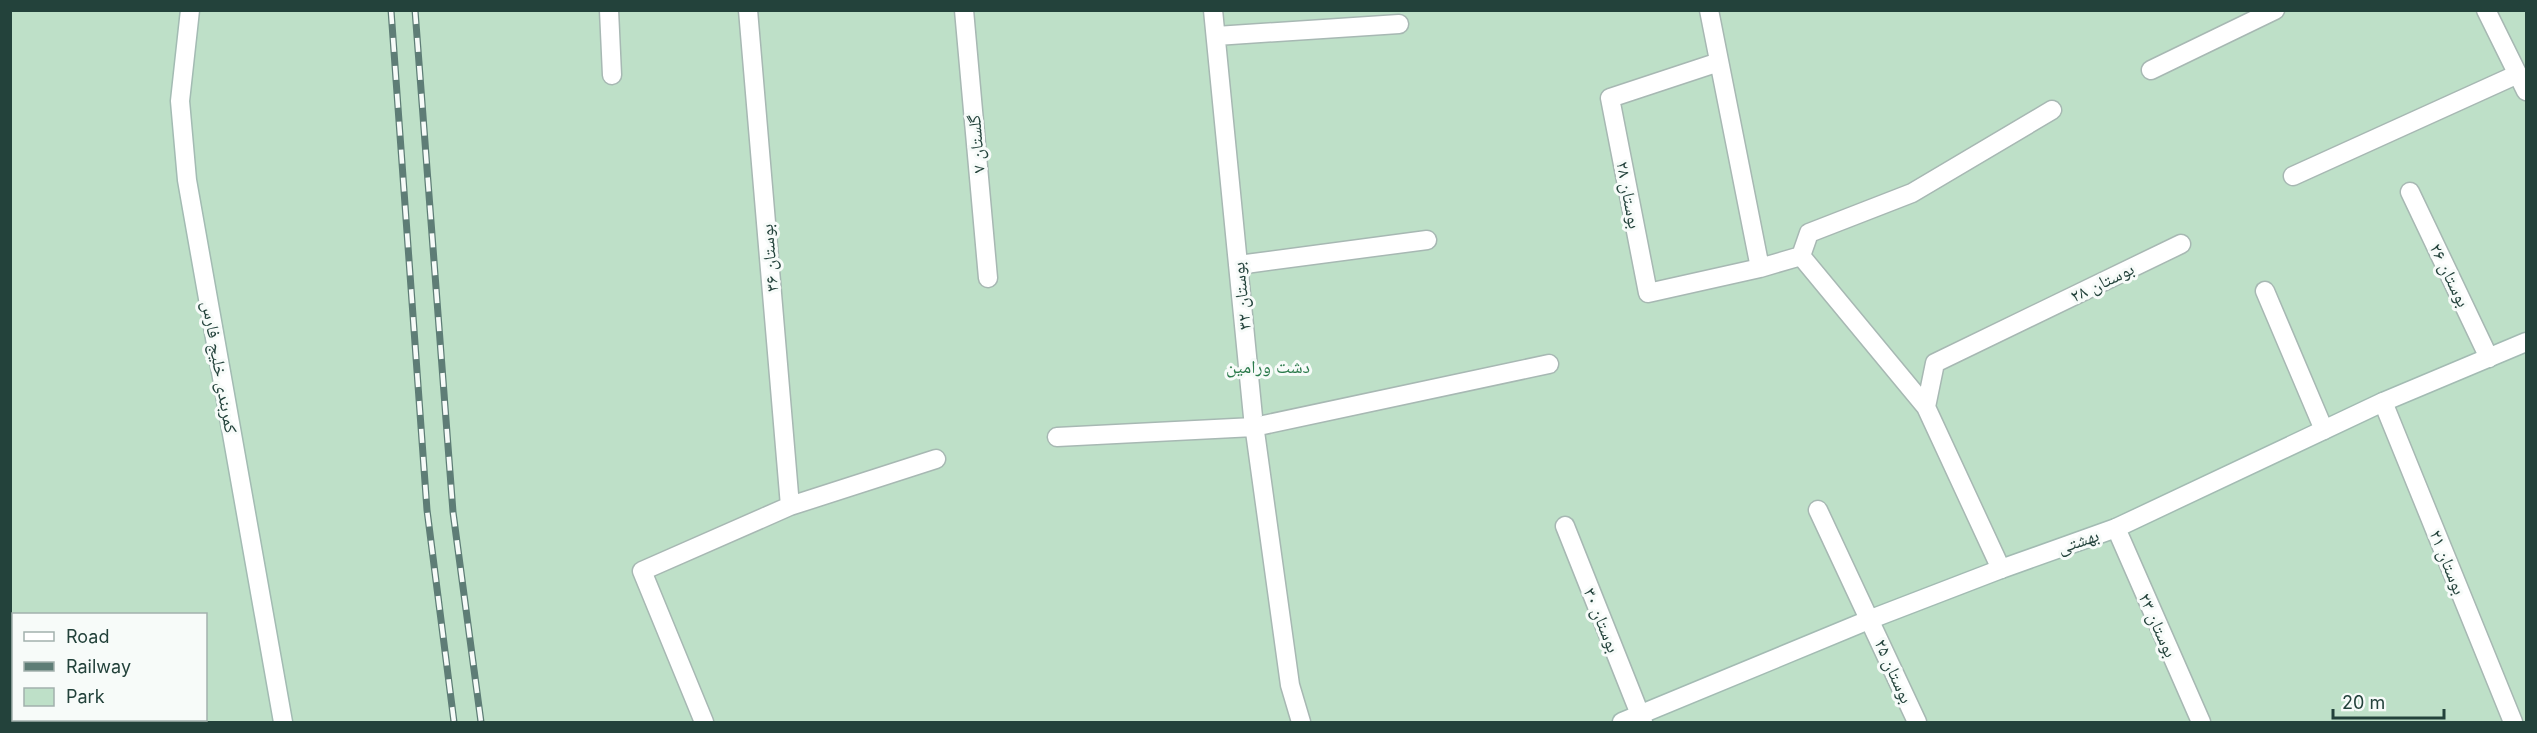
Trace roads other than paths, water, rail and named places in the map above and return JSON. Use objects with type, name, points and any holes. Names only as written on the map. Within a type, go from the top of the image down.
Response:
[{"type":"street","name":"کمربندی خلیج فارس","points":[[190,10],[180,101],[187,180],[283,723]]},
{"type":"street","points":[[609,10],[612,75]]},
{"type":"street","name":"بوستان ۳۶","points":[[748,10],[790,506]]},
{"type":"street","name":"گلستان ۷","points":[[964,10],[988,278]]},
{"type":"street","name":"بوستان ۳۲","points":[[1213,10],[1254,427],[1290,685],[1301,723]]},
{"type":"street","points":[[1709,10],[1760,268]]},
{"type":"street","points":[[2151,70],[2275,10]]},
{"type":"street","points":[[2486,10],[2526,91]]},
{"type":"street","points":[[1216,36],[1400,24]]},
{"type":"street","name":"بوستان ۲۸","points":[[1719,62],[1610,98],[1648,293],[1760,268],[1801,256]]},
{"type":"street","points":[[2293,176],[2518,74]]},
{"type":"street","points":[[2001,568],[1926,407],[1801,256],[1809,233],[1912,193],[2052,110]]},
{"type":"street","name":"بوستان ۲۶","points":[[2410,192],[2489,358]]},
{"type":"street","points":[[1238,265],[1427,240]]},
{"type":"street","name":"بوستان ۲۸","points":[[1926,407],[1935,363],[2181,244]]},
{"type":"street","points":[[2265,291],[2324,430]]},
{"type":"street","name":"بهشتی","points":[[1622,723],[1641,718],[1871,619],[2001,568],[2116,528],[2383,402],[2526,342]]},
{"type":"street","points":[[1057,437],[1254,427],[1549,364]]},
{"type":"street","name":"بوستان ۲۱","points":[[2383,402],[2513,723]]},
{"type":"street","points":[[704,723],[642,572],[790,506],[936,459]]},
{"type":"street","name":"بوستان ۲۵","points":[[1818,510],[1871,619],[1917,723]]},
{"type":"street","name":"بوستان ۳۰","points":[[1565,526],[1641,718]]},
{"type":"street","name":"بوستان ۲۳","points":[[2116,528],[2201,723]]},
{"type":"railway","points":[[391,10],[427,510],[454,722]]},
{"type":"railway","points":[[415,10],[453,512],[481,722]]},
{"type":"park label","name":"دشت ورامین","points":[[1268,366]]}]
